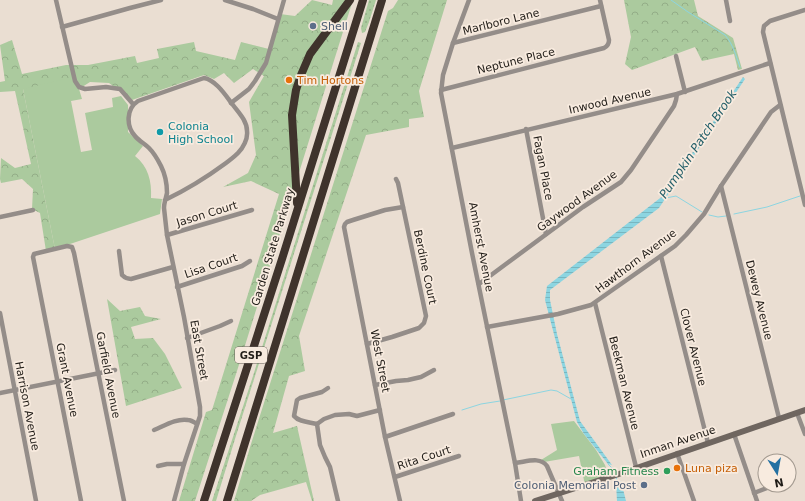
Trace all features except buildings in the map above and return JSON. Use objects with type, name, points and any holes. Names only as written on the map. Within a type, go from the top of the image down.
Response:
[{"type":"highway","points":[[297,208],[292,115],[296,90],[310,54],[350,0]]},
{"type":"highway","name":"Garden State Parkway","points":[[204,501],[363,0]]},
{"type":"highway","name":"GSP","points":[[227,501],[382,0]]},
{"type":"main road","name":"Inman Avenue","points":[[535,501],[805,410]]},
{"type":"street","points":[[56,0],[75,81],[79,87],[85,89],[106,86],[120,90],[133,104],[204,78],[214,82],[246,123],[248,132],[246,140],[238,153],[216,171],[165,200]]},
{"type":"street","points":[[62,27],[161,0]]},
{"type":"street","points":[[225,0],[278,19]]},
{"type":"street","points":[[231,102],[248,89],[255,81],[266,63],[284,0]]},
{"type":"street","name":"Amherst Avenue","points":[[469,0],[443,75],[441,93],[515,464],[521,501]]},
{"type":"street","points":[[600,0],[601,6]]},
{"type":"street","points":[[726,0],[730,22]]},
{"type":"street","name":"Marlboro Lane","points":[[453,43],[601,6]]},
{"type":"street","name":"Neptune Place","points":[[441,90],[607,47],[609,40],[601,6]]},
{"type":"street","points":[[805,10],[770,21],[764,26],[763,30],[763,36],[805,205]]},
{"type":"street","points":[[676,56],[685,92]]},
{"type":"street","name":"Inwood Avenue","points":[[452,148],[685,92],[770,63]]},
{"type":"street","name":"Gaywood Avenue","points":[[479,284],[583,207],[617,185],[631,170],[674,106],[677,94]]},
{"type":"street","name":"East Street","points":[[133,104],[128,123],[135,136],[151,150],[161,165],[165,179],[167,194],[164,208],[167,235],[200,407],[200,416],[184,464],[174,501]]},
{"type":"street","name":"Hawthorn Avenue","points":[[487,327],[558,314],[586,307],[594,303],[675,246],[695,226],[704,214],[771,112],[780,105]]},
{"type":"street","name":"Fagan Place","points":[[526,129],[546,234]]},
{"type":"street","name":"Berdine Court","points":[[367,344],[419,328],[424,324],[426,316],[396,179]]},
{"type":"street","name":"Dewey Avenue","points":[[721,186],[779,418]]},
{"type":"street","name":"West Street","points":[[400,501],[385,437],[344,231],[345,224],[347,222],[385,210],[403,207]]},
{"type":"street","points":[[0,217],[33,210]]},
{"type":"street","name":"Jason Court","points":[[167,235],[252,210]]},
{"type":"street","name":"Garfield Avenue","points":[[34,263],[34,254],[69,246],[72,247],[124,501]]},
{"type":"street","points":[[119,251],[122,275],[128,279],[173,267]]},
{"type":"street","name":"Clover Avenue","points":[[661,256],[708,443]]},
{"type":"street","name":"Lisa Court","points":[[177,287],[242,266],[250,261]]},
{"type":"street","name":"Grant Avenue","points":[[34,263],[82,501]]},
{"type":"street","name":"Beekman Avenue","points":[[594,303],[636,467]]},
{"type":"street","name":"Harrison Avenue","points":[[0,313],[36,501]]},
{"type":"street","points":[[187,338],[220,326],[231,320]]},
{"type":"street","points":[[0,393],[115,370]]},
{"type":"street","points":[[375,385],[421,377],[434,370]]},
{"type":"street","points":[[328,388],[322,392],[297,400],[294,416],[296,419],[317,424],[324,419],[335,415],[349,414],[357,416],[380,410]]},
{"type":"street","points":[[797,413],[805,434]]},
{"type":"street","points":[[385,437],[453,414]]},
{"type":"street","points":[[154,430],[182,420],[191,420],[197,424]]},
{"type":"street","points":[[317,424],[320,445],[330,467],[338,501]]},
{"type":"street","points":[[734,434],[757,501]]},
{"type":"street","points":[[677,453],[694,501]]},
{"type":"street","name":"Rita Court","points":[[395,477],[459,456]]},
{"type":"street","points":[[515,464],[535,460],[544,462],[562,501]]},
{"type":"street","points":[[158,466],[167,464],[184,464]]},
{"type":"green space","points":[[312,0],[332,5],[333,0],[351,0],[352,3],[195,501],[179,501],[206,412],[212,410],[279,194],[251,181],[223,187],[248,173],[256,155],[249,102],[264,76],[253,69],[234,83],[224,73],[214,79],[204,75],[132,100],[109,83],[90,82],[79,89],[23,89],[55,249],[46,251],[40,213],[32,209],[33,189],[22,179],[1,183],[0,179],[1,158],[15,168],[31,164],[15,91],[0,92],[0,82],[5,81],[0,45],[12,40],[22,74],[66,65],[88,65],[135,56],[137,63],[159,58],[157,49],[194,42],[196,51],[235,60],[241,42],[269,49],[280,14],[295,16]]},
{"type":"green space","points":[[369,0],[376,0],[365,32],[362,33],[361,28]]},
{"type":"green space","points":[[398,0],[447,0],[419,91],[424,117],[409,119],[409,127],[366,135],[299,336],[305,371],[289,376],[273,433],[297,426],[314,501],[312,501],[306,482],[260,495],[251,501],[234,501],[388,11],[393,8]]},
{"type":"green space","points":[[624,0],[694,0],[698,16],[733,38],[742,69],[738,70],[734,54],[702,61],[695,47],[632,70],[625,64],[631,37]]},
{"type":"green space","points":[[358,42],[361,43],[216,501],[212,501],[253,376]]},
{"type":"green space","points":[[69,78],[79,89],[82,99],[71,101],[81,152],[92,150],[85,113],[113,107],[112,98],[121,96],[128,105],[128,132],[143,146],[135,156],[143,164],[148,174],[151,186],[151,198],[162,199],[160,214],[55,249],[23,89]]},
{"type":"green space","points":[[107,299],[120,311],[140,307],[145,316],[161,319],[131,327],[135,339],[153,338],[165,354],[182,388],[126,406]]},
{"type":"green space","points":[[574,421],[596,450],[605,465],[609,477],[585,485],[579,456],[544,462],[541,460],[557,450],[551,424]]},
{"type":"water","points":[[743,77],[745,79],[659,208],[550,290],[550,300],[557,334],[580,421],[612,465],[608,464],[584,434],[577,422],[545,300],[547,286],[664,195]]},
{"type":"water","points":[[621,481],[626,501],[617,501],[616,483]]},
{"type":"waterway","points":[[671,0],[725,35],[732,46],[740,67]]},
{"type":"waterway","points":[[666,198],[676,196],[702,212]]},
{"type":"waterway","points":[[734,214],[767,207],[800,196]]},
{"type":"waterway","points":[[709,215],[718,217],[726,216]]},
{"type":"waterway","points":[[503,400],[551,390],[557,391],[571,399]]},
{"type":"waterway","points":[[462,410],[481,404],[500,401]]},
{"type":"waterway","name":"Pumpkin Patch Brook","points":[[608,464],[614,472]]},
{"type":"waterway","name":"Pumpkin Patch Brook","points":[[616,477],[618,484]]},
{"type":"place","name":"Shell","points":[[313,26]]},
{"type":"place","name":"Tim Hortons","points":[[289,80]]},
{"type":"place","name":"Colonia High School","points":[[160,132]]},
{"type":"place","name":"Luna piza","points":[[677,468]]},
{"type":"place","name":"Graham Fitness","points":[[667,471]]},
{"type":"place","name":"Colonia Memorial Post","points":[[644,485]]}]
